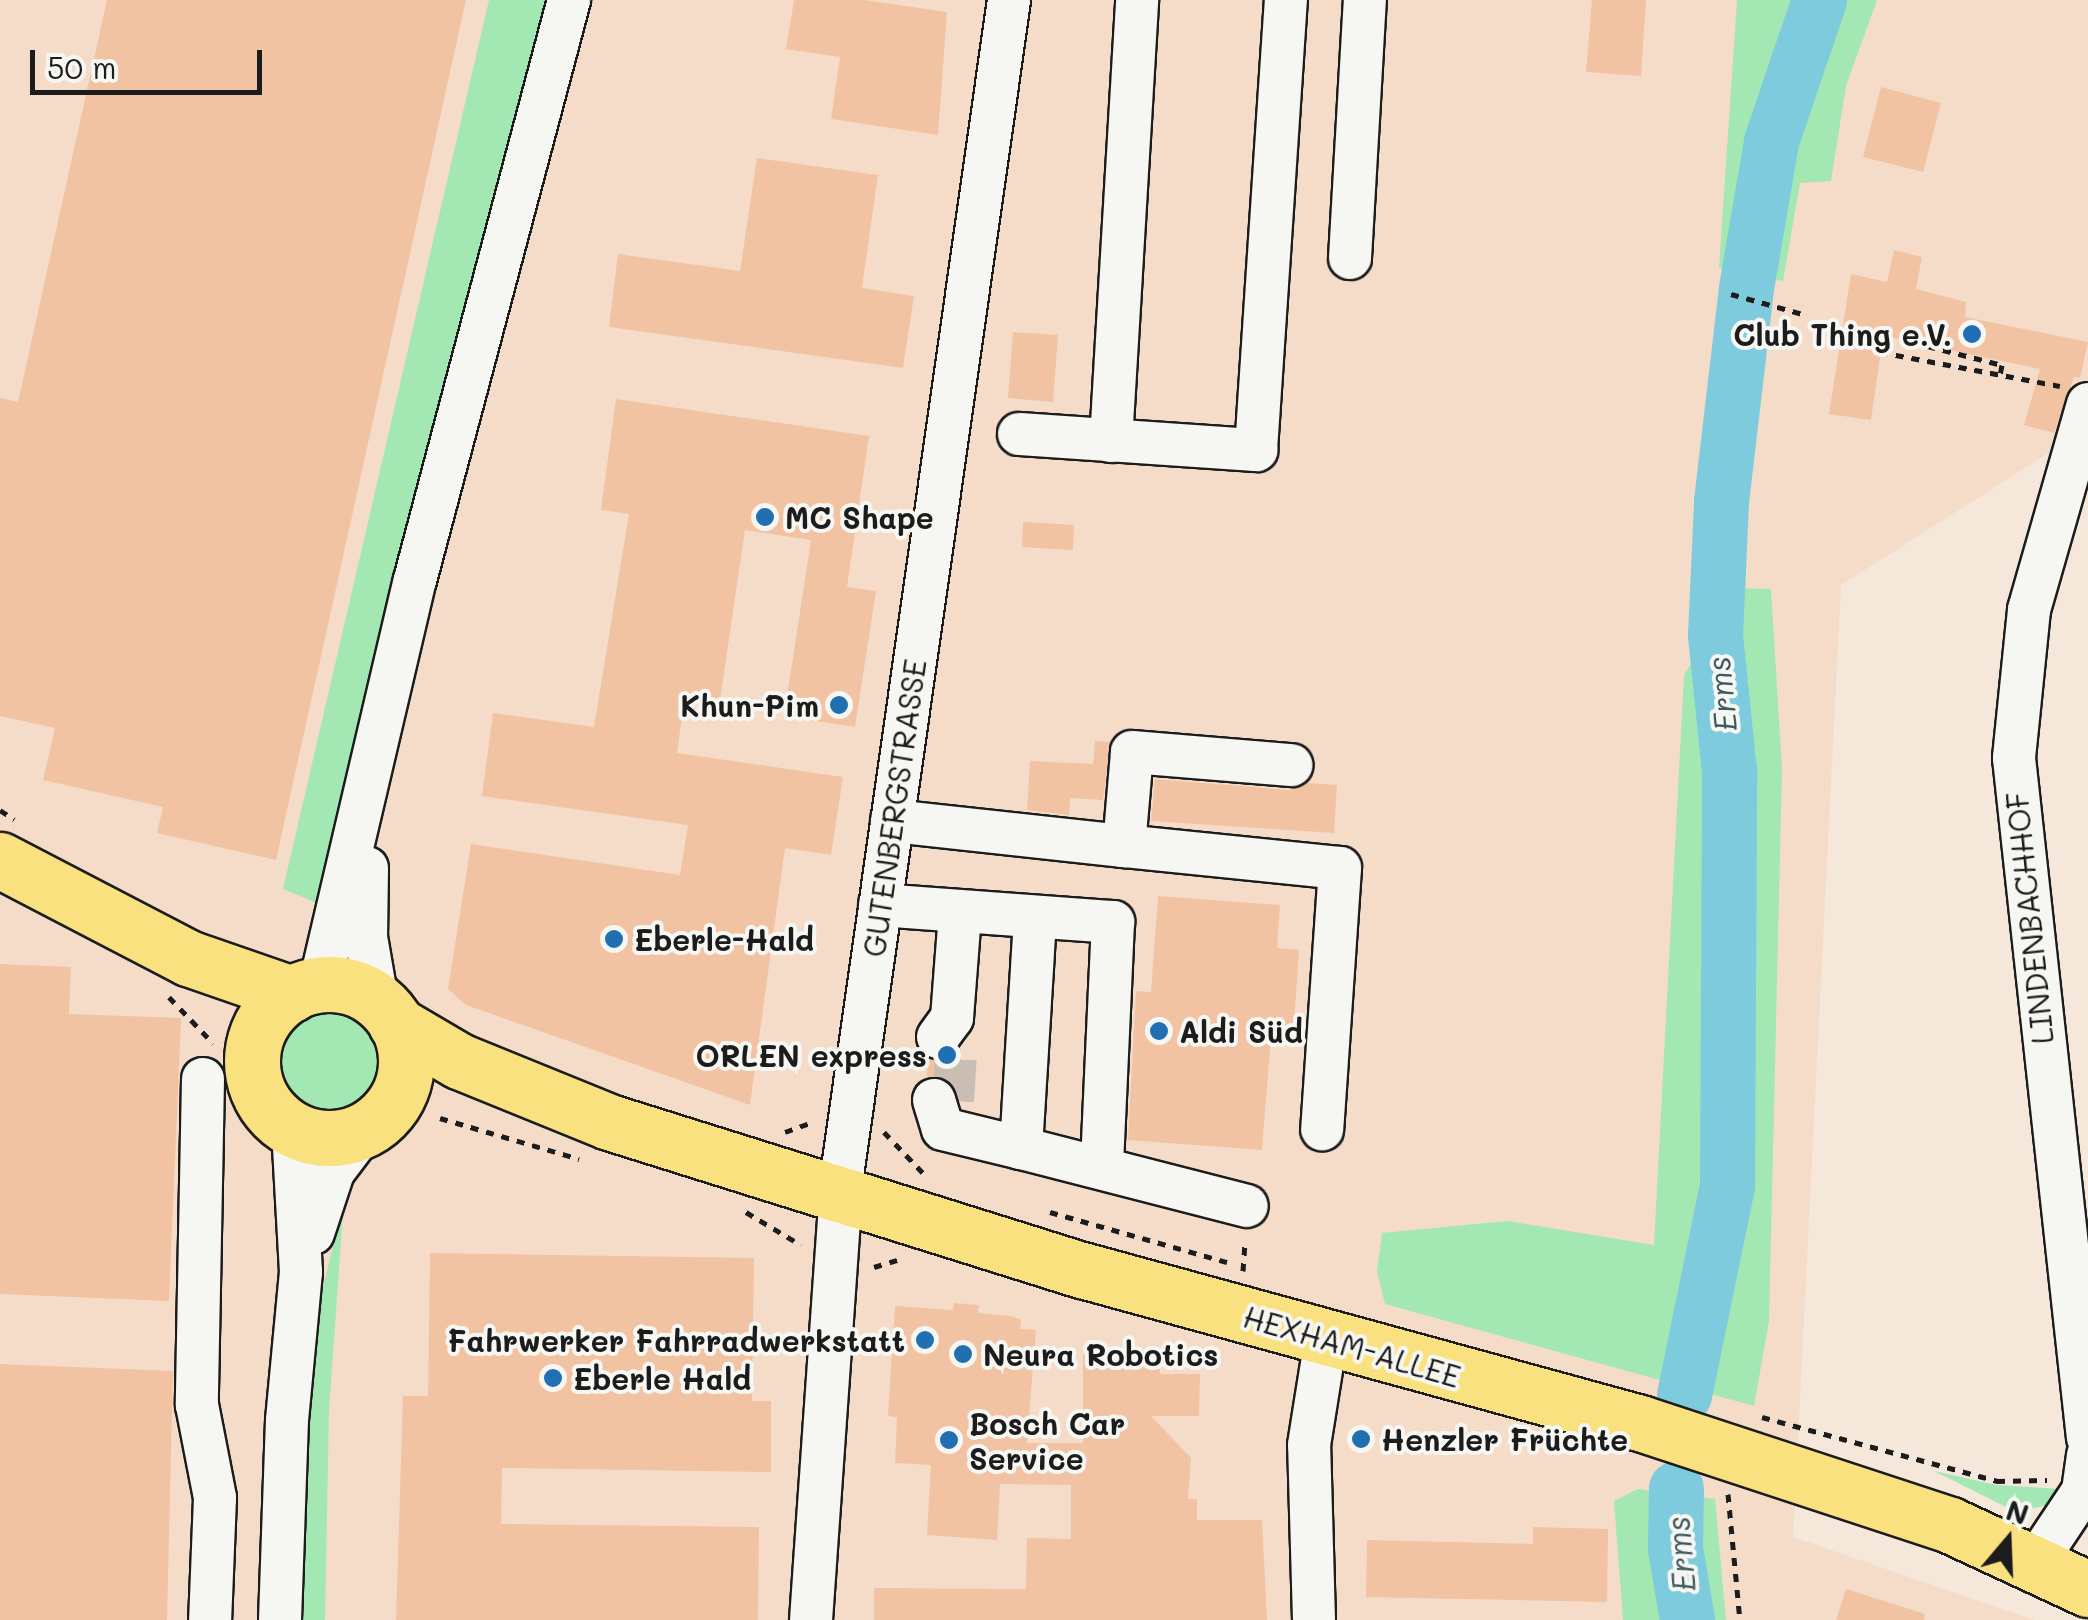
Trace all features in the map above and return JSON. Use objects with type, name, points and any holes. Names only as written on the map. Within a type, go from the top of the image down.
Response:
[{"type":"main road","points":[[0,860],[60,896],[188,958],[306,989],[350,987],[387,1012],[406,1067],[378,1118],[338,1137],[294,1129],[262,1098],[252,1054],[260,1025],[306,989]]},
{"type":"main road","points":[[60,896],[210,1006],[252,1054]]},
{"type":"main road","name":"HEXHAM-ALLEE","points":[[387,1012],[460,1060],[609,1122],[1326,1339],[1656,1428],[1950,1525],[2037,1560],[2088,1589]]},
{"type":"main road","name":"HEXHAM-ALLEE","points":[[378,1118],[411,1099],[447,1097],[609,1122]]},
{"type":"street","points":[[306,989],[366,808],[420,562],[569,0]]},
{"type":"street","name":"GUTENBERGSTRASSE","points":[[811,1620],[840,1194],[1009,0]]},
{"type":"street","points":[[1110,441],[1137,0]]},
{"type":"street","points":[[1018,434],[1256,450],[1286,0]]},
{"type":"street","points":[[1350,258],[1365,0]]},
{"type":"street","name":"LINDENBACHHOF","points":[[2079,396],[2029,610],[2014,758],[2088,1438]]},
{"type":"street","points":[[1124,846],[1132,752],[1291,765]]},
{"type":"street","points":[[366,808],[365,925],[387,1012]]},
{"type":"street","points":[[892,820],[1340,868],[1322,1129]]},
{"type":"street","points":[[880,906],[1113,922],[1102,1166]]},
{"type":"street","points":[[949,1031],[960,912]]},
{"type":"street","points":[[1021,1148],[1035,917]]},
{"type":"street","points":[[203,1079],[197,1405],[215,1498],[210,1620]]},
{"type":"street","points":[[943,1110],[1021,1148],[1247,1206]]},
{"type":"street","points":[[301,1272],[333,1172],[378,1118]]},
{"type":"street","points":[[280,1620],[287,1420],[301,1272],[294,1129]]},
{"type":"street","points":[[1314,1620],[1309,1446],[1326,1339]]},
{"type":"street","points":[[2037,1560],[2085,1473]]},
{"type":"path","points":[[1732,294],[1806,315]]},
{"type":"path","points":[[1912,342],[2002,365],[2000,375]]},
{"type":"path","points":[[1880,352],[2000,375],[2079,396]]},
{"type":"path","points":[[774,1131],[788,1132],[820,1115],[884,1132],[927,1177]]},
{"type":"path","points":[[1039,1208],[1262,1272]]},
{"type":"path","points":[[1748,1422],[1777,1417],[1997,1481],[2085,1473]]},
{"type":"path","points":[[1728,1494],[1740,1620]]},
{"type":"shaded area","points":[[0,0],[2088,0],[2088,428],[1841,585],[1793,1537],[2034,1620],[0,1620]]},
{"type":"green space","points":[[489,0],[552,0],[324,906],[283,889]]},
{"type":"green space","points":[[1737,0],[1877,0],[1846,86],[1831,181],[1800,183],[1783,281],[1719,268]]},
{"type":"green space","points":[[1739,588],[1771,589],[1782,769],[1769,1321],[1754,1406],[1385,1304],[1377,1271],[1382,1233],[1507,1221],[1654,1245],[1684,675]]},
{"type":"green space","points":[[329,1003],[352,1008],[371,1021],[384,1040],[389,1063],[384,1086],[371,1105],[352,1118],[329,1123],[306,1118],[287,1105],[274,1086],[269,1063],[274,1040],[287,1021],[306,1008]]},
{"type":"green space","points":[[344,1199],[329,1410],[325,1620],[299,1620],[313,1331]]},
{"type":"green space","points":[[1934,1471],[1996,1485],[2061,1489],[2048,1505],[2016,1512]]},
{"type":"green space","points":[[1638,1489],[1715,1499],[1726,1620],[1623,1620],[1614,1501]]},
{"type":"building","points":[[107,0],[466,0],[276,860],[157,833],[163,807],[43,780],[55,728],[0,716],[0,398],[18,402]]},
{"type":"building","points":[[794,0],[864,0],[947,12],[938,135],[831,119],[840,57],[786,49]]},
{"type":"building","points":[[1592,0],[1646,0],[1641,76],[1586,72]]},
{"type":"building","points":[[1881,87],[1941,103],[1923,172],[1863,157]]},
{"type":"building","points":[[757,158],[878,175],[862,288],[914,296],[903,368],[609,327],[618,254],[740,271]]},
{"type":"building","name":"Club Thing e.V.","points":[[1894,250],[1922,257],[1916,289],[1966,302],[1965,317],[2088,342],[2080,378],[2074,377],[2054,433],[2024,425],[2040,369],[1883,336],[1871,420],[1829,414],[1851,274],[1887,282]]},
{"type":"building","points":[[1013,332],[1058,335],[1053,402],[1008,398]]},
{"type":"building","points":[[616,399],[869,436],[847,587],[876,591],[855,727],[784,716],[811,540],[745,530],[719,707],[684,702],[677,753],[843,777],[831,855],[785,848],[750,1105],[466,1005],[448,989],[471,844],[680,875],[688,825],[482,796],[493,713],[594,727],[629,514],[601,510]]},
{"type":"building","points":[[1023,522],[1074,525],[1073,550],[1022,547]]},
{"type":"building","points":[[1095,741],[1110,742],[1103,800],[1070,798],[1069,815],[1027,810],[1030,761],[1093,764]]},
{"type":"building","points":[[1155,779],[1289,790],[1308,783],[1337,785],[1334,833],[1151,821]]},
{"type":"building","points":[[1158,896],[1280,905],[1277,948],[1299,950],[1293,1038],[1271,1036],[1262,1150],[1128,1140],[1136,991],[1151,992]]},
{"type":"building","points":[[0,964],[71,967],[69,1014],[181,1018],[169,1301],[0,1294]]},
{"type":"building","points":[[961,1048],[958,1094],[950,1081],[927,1076],[928,1059],[947,1060]]},
{"type":"building","name":"Eberle Hald","points":[[430,1253],[754,1258],[752,1401],[771,1401],[771,1472],[502,1468],[501,1524],[759,1527],[758,1620],[396,1620],[403,1396],[428,1396]]},
{"type":"building","points":[[954,1303],[979,1305],[978,1313],[1011,1316],[1021,1320],[1020,1329],[1036,1330],[1027,1443],[1083,1443],[1083,1352],[1122,1352],[1122,1362],[1159,1363],[1160,1374],[1200,1374],[1199,1416],[1151,1416],[1191,1458],[1188,1499],[1197,1499],[1197,1520],[1262,1520],[1267,1620],[874,1620],[874,1588],[1026,1589],[1027,1538],[1071,1539],[1071,1485],[1000,1484],[997,1540],[927,1535],[931,1465],[895,1463],[897,1417],[888,1416],[895,1306],[953,1310]]},
{"type":"building","points":[[0,1364],[173,1371],[167,1620],[0,1620]]},
{"type":"building","points":[[1533,1527],[1608,1529],[1607,1602],[1366,1597],[1367,1540],[1533,1544]]},
{"type":"building","points":[[1846,1589],[1925,1614],[1924,1620],[1836,1620]]},
{"type":"waterway","name":"Erms","points":[[1684,1395],[1727,1185],[1729,771],[1715,635],[1721,501],[1746,288],[1771,141],[1819,0]]},
{"type":"waterway","name":"Erms","points":[[1676,1488],[1675,1548],[1687,1620]]},
{"type":"tunnel","points":[[953,1101],[957,1038]]},
{"type":"place","name":"Club Thing e.V.","points":[[1972,334]]},
{"type":"place","name":"MC Shape","points":[[765,517]]},
{"type":"place","name":"Khun-Pim","points":[[839,705]]},
{"type":"place","name":"Eberle-Hald","points":[[614,939]]},
{"type":"place","name":"Aldi Süd","points":[[1159,1031]]},
{"type":"place","name":"ORLEN express","points":[[947,1055]]},
{"type":"place","name":"Fahrwerker Fahrradwerkstatt","points":[[925,1340]]},
{"type":"place","name":"Neura Robotics","points":[[963,1354]]},
{"type":"place","name":"Eberle Hald","points":[[553,1378]]},
{"type":"place","name":"Henzler Früchte","points":[[1361,1439]]},
{"type":"place","name":"Bosch Car Service","points":[[949,1440]]}]
